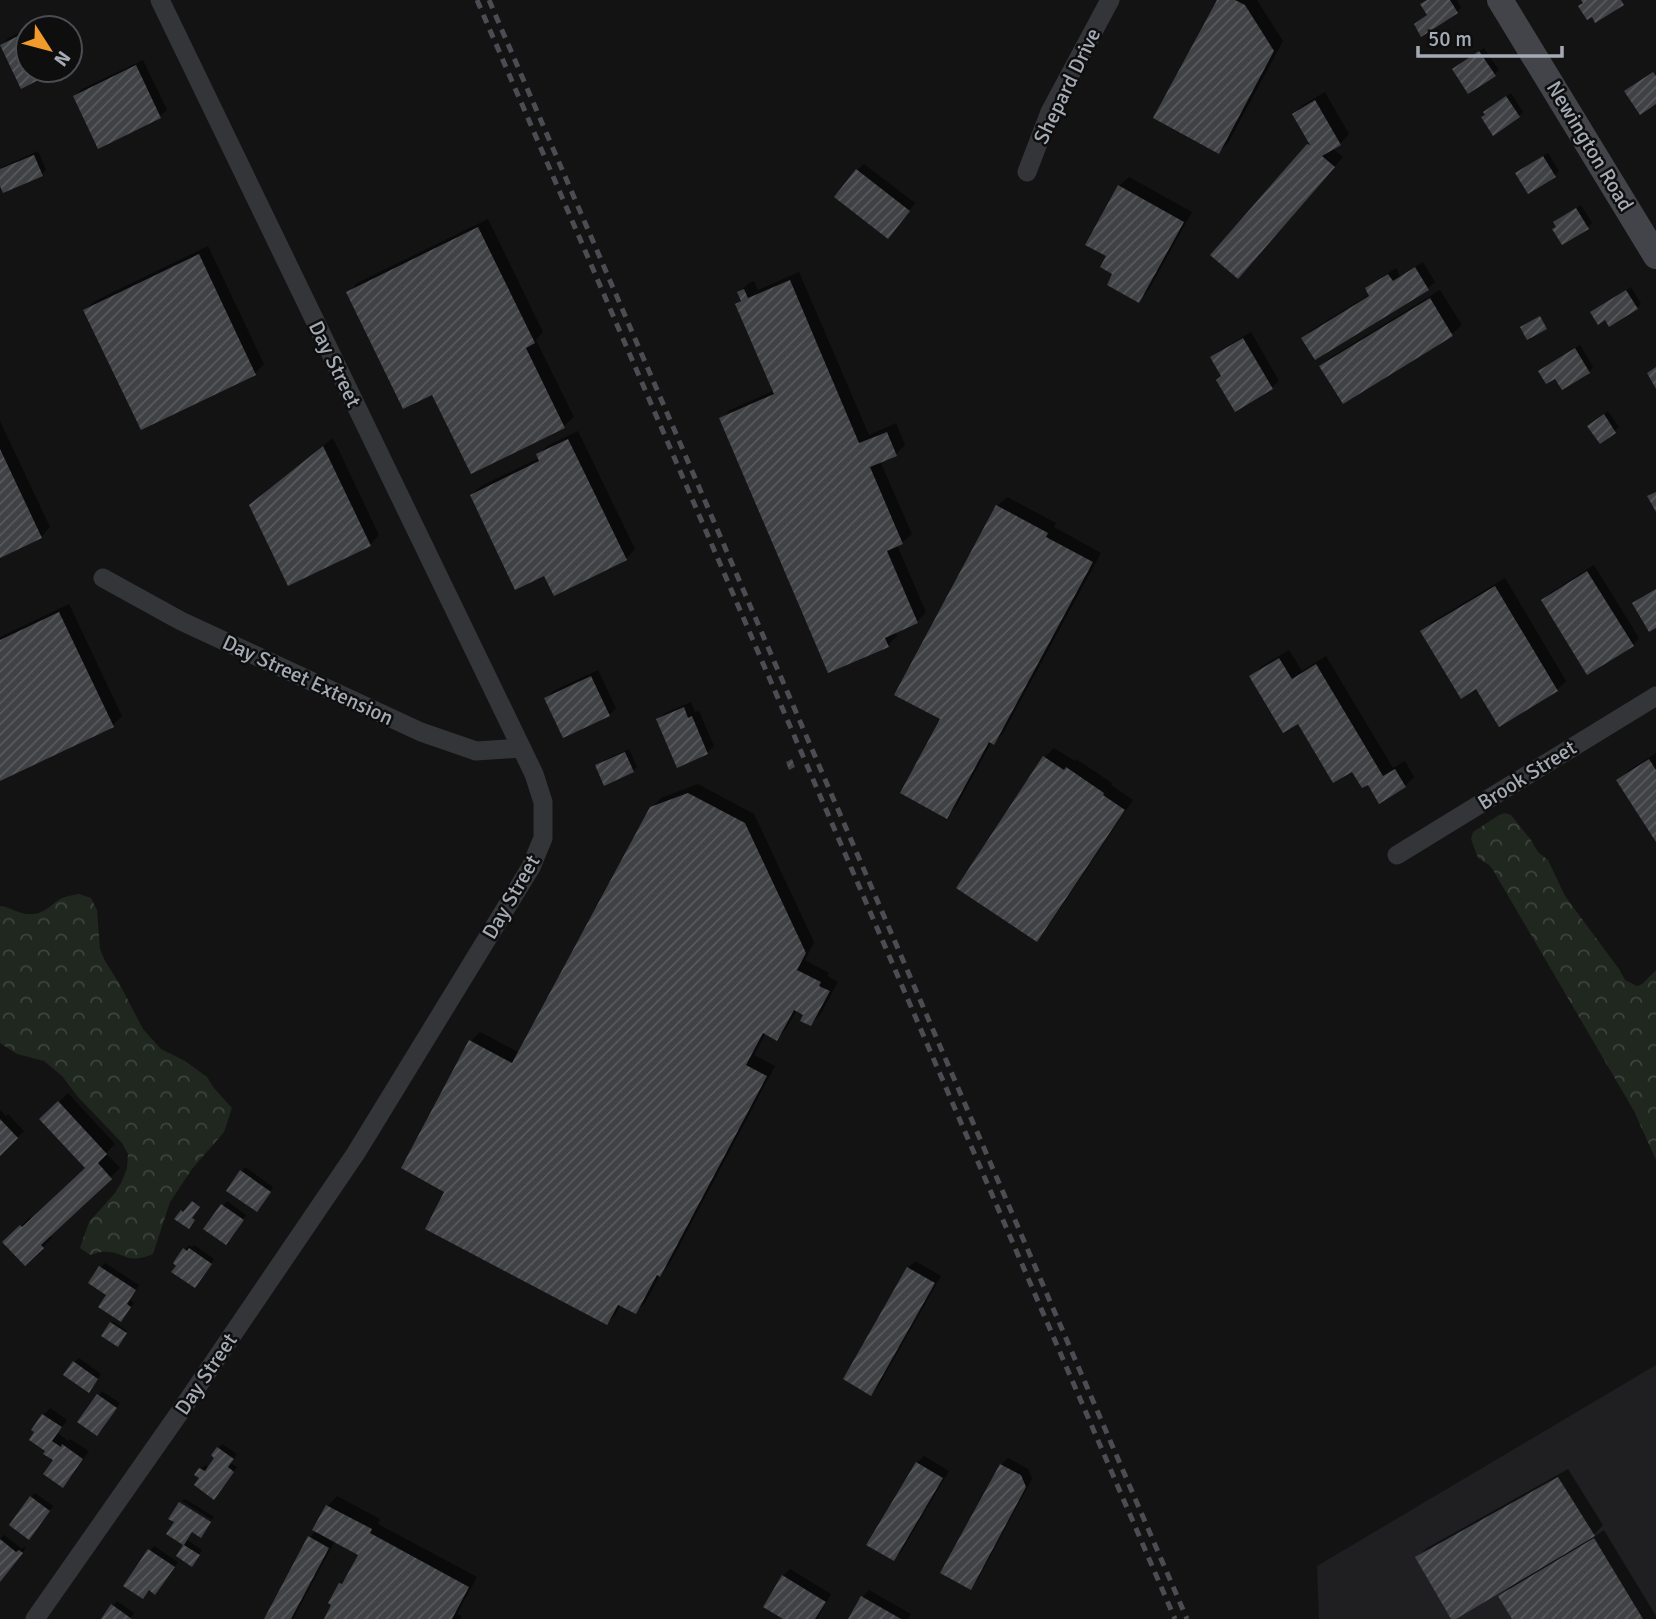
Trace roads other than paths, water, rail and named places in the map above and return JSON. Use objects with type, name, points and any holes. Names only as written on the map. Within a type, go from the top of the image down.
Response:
[{"type":"main road","name":"Newington Road","points":[[1500,0],[1656,256]]},
{"type":"street","name":"Day Street","points":[[35,1619],[356,1153],[531,867],[543,838],[543,802],[534,774],[160,0]]},
{"type":"street","name":"Shepard Drive","points":[[1027,172],[1050,112],[1110,0]]},
{"type":"street","name":"Day Street Extension","points":[[103,579],[181,621],[421,732],[476,751],[521,748]]},
{"type":"street","name":"Brook Street","points":[[1397,855],[1656,696]]},
{"type":"railway","points":[[477,0],[1175,1619]]},
{"type":"railway","points":[[489,0],[1187,1619]]}]
